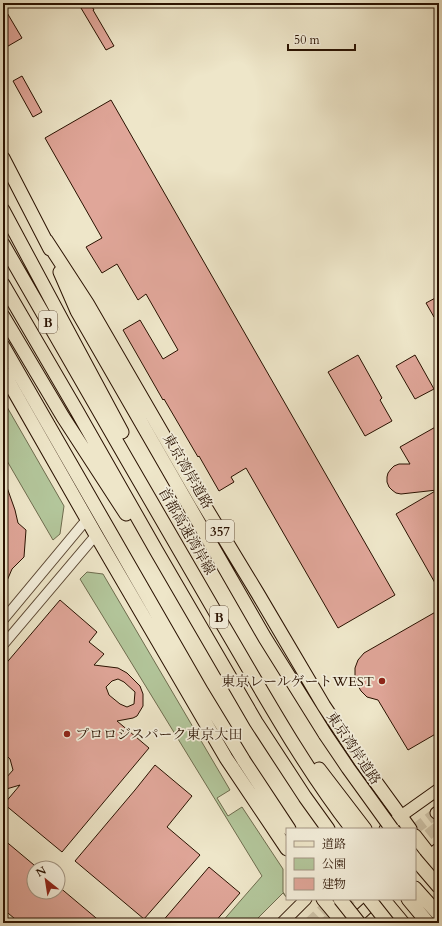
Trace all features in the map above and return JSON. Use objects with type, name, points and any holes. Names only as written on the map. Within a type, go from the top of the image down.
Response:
[{"type":"highway","name":"東京湾岸道路","points":[[3,158],[46,240],[77,311],[265,638],[325,734],[360,786],[391,828]]},
{"type":"highway","points":[[3,210],[98,399]]},
{"type":"highway","name":"357","points":[[46,240],[87,303],[201,500],[324,706],[362,763],[409,828]]},
{"type":"highway","name":"首都高速湾岸線","points":[[3,244],[98,399],[177,546],[274,711],[304,761],[351,828]]},
{"type":"highway","name":"B","points":[[3,284],[256,722],[302,805],[317,828]]},
{"type":"highway","points":[[3,316],[63,417],[139,534],[156,550]]},
{"type":"highway","points":[[3,346],[202,692],[244,761],[288,828]]},
{"type":"highway","points":[[3,372],[226,758],[286,848]]},
{"type":"highway","name":"B","points":[[274,711],[365,828]]},
{"type":"highway","name":"B","points":[[256,722],[327,828]]},
{"type":"highway","points":[[416,837],[434,851],[439,868]]},
{"type":"highway","points":[[416,859],[439,887]]},
{"type":"highway","points":[[416,889],[439,915]]},
{"type":"highway","points":[[324,900],[343,923]]},
{"type":"highway","points":[[341,900],[359,923]]},
{"type":"highway","points":[[370,900],[388,923]]},
{"type":"highway","points":[[384,900],[403,923]]},
{"type":"highway","points":[[409,900],[428,923]]},
{"type":"main road","points":[[386,828],[439,789]]},
{"type":"main road","points":[[416,866],[434,851]]},
{"type":"main road","points":[[282,923],[305,900]]},
{"type":"main road","points":[[351,923],[376,900]]},
{"type":"street","points":[[3,620],[87,519]]},
{"type":"street","points":[[3,645],[96,535]]},
{"type":"green space","points":[[3,400],[64,506],[60,534],[53,540],[3,454]]},
{"type":"green space","points":[[87,572],[103,574],[230,790],[217,798],[228,816],[242,807],[283,869],[283,892],[286,897],[283,893],[253,923],[221,923],[262,876],[80,579]]},
{"type":"building","points":[[78,3],[90,3],[114,46],[106,50]]},
{"type":"building","points":[[3,6],[22,38],[3,49]]},
{"type":"building","points":[[22,76],[42,112],[33,117],[13,81]]},
{"type":"building","points":[[111,100],[395,595],[338,628],[246,468],[231,477],[234,482],[219,491],[164,399],[163,400],[123,330],[140,320],[163,359],[178,350],[146,294],[138,300],[117,264],[102,273],[86,247],[102,238],[45,138]]},
{"type":"building","points":[[439,296],[439,314],[434,317],[426,303]]},
{"type":"building","points":[[358,355],[382,398],[380,400],[392,421],[365,436],[328,372]]},
{"type":"building","points":[[415,355],[434,389],[415,399],[396,366]]},
{"type":"building","points":[[439,425],[439,590],[396,514],[437,490],[401,494],[396,493],[389,487],[387,477],[388,473],[394,466],[399,464],[410,464],[400,447]]},
{"type":"building","points":[[3,479],[15,510],[18,523],[26,530],[24,557],[12,569],[3,590]]},
{"type":"building","name":"プロロジスパーク東京大田","points":[[60,600],[97,632],[89,642],[104,654],[94,665],[118,668],[127,673],[140,686],[143,694],[143,706],[137,716],[117,721],[149,748],[62,852],[4,804],[20,785],[3,790],[3,777],[6,778],[13,770],[10,759],[3,752],[3,667]],"holes":[[[118,679],[124,682],[135,692],[134,704],[127,707],[120,704],[109,695],[106,687],[112,681]]]},
{"type":"building","name":"東京レールゲートWEST","points":[[439,610],[439,732],[408,750],[378,700],[367,697],[361,691],[357,684],[355,668],[358,660],[364,653]]},
{"type":"building","points":[[155,765],[192,796],[167,827],[200,855],[144,919],[75,861]]},
{"type":"building","points":[[3,839],[28,860],[26,860],[26,900],[66,900],[66,893],[102,923],[20,923],[3,909]]},
{"type":"building","points":[[209,867],[240,893],[214,923],[161,923]]},
{"type":"tunnel","points":[[416,828],[436,813]]},
{"type":"tunnel","points":[[416,844],[439,826]]},
{"type":"tunnel","points":[[309,923],[333,900]]},
{"type":"tunnel","points":[[325,923],[350,900]]},
{"type":"place","name":"東京レールゲートWEST","points":[[382,681]]},
{"type":"place","name":"プロロジスパーク東京大田","points":[[67,734]]}]
